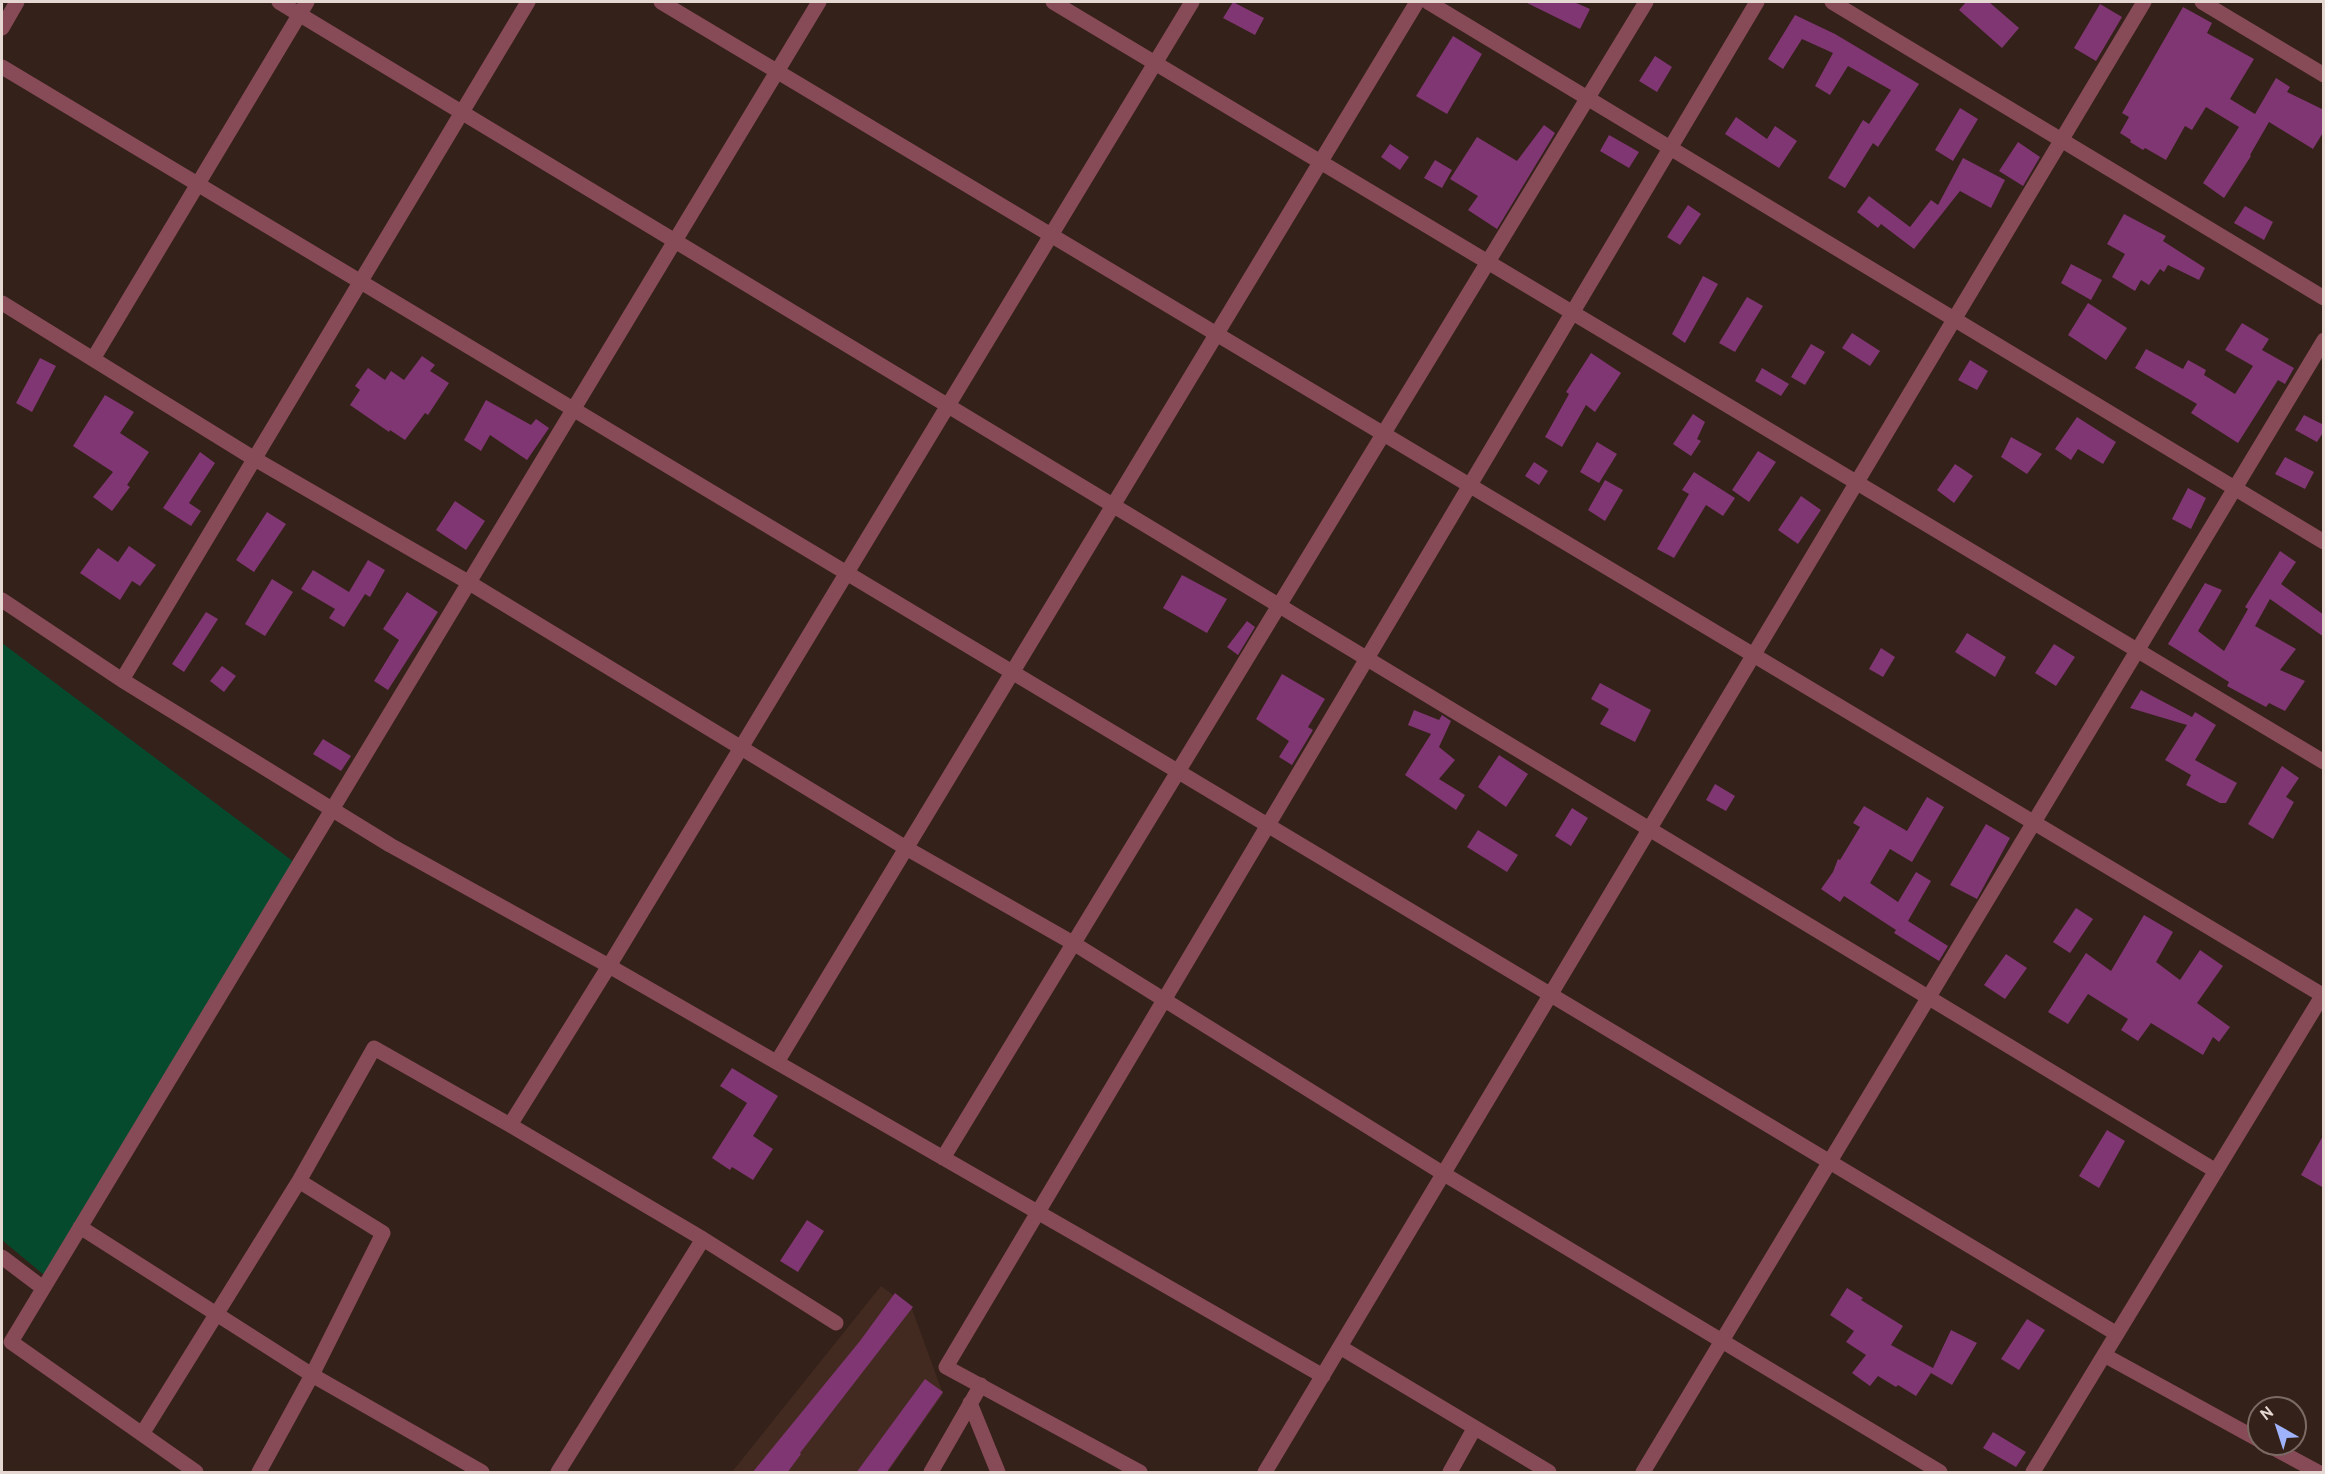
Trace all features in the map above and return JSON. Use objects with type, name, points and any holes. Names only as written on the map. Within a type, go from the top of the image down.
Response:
[{"type":"street","points":[[2,28],[17,2]]},
{"type":"street","points":[[279,2],[303,8],[462,112],[2216,1171]]},
{"type":"street","points":[[122,680],[528,2]]},
{"type":"street","points":[[661,2],[2323,995],[2033,1473]]},
{"type":"street","points":[[196,1473],[11,1342],[819,2]]},
{"type":"street","points":[[1053,2],[2324,762]]},
{"type":"street","points":[[510,1125],[609,966],[1192,2]]},
{"type":"street","points":[[777,1062],[1417,2]]},
{"type":"street","points":[[1428,2],[2324,542]]},
{"type":"street","points":[[943,1158],[1646,2]]},
{"type":"street","points":[[1140,1473],[946,1366],[1756,2]]},
{"type":"street","points":[[1832,2],[2324,298]]},
{"type":"street","points":[[1265,1473],[2144,2]]},
{"type":"street","points":[[2202,2],[2324,75]]},
{"type":"street","points":[[93,359],[303,8]]},
{"type":"street","points":[[2,67],[2117,1334]]},
{"type":"street","points":[[2,303],[253,458],[468,582],[906,848],[1073,943],[1444,1174],[1940,1473]]},
{"type":"street","points":[[1643,1473],[2324,340]]},
{"type":"street","points":[[2,600],[122,680],[390,845],[609,966],[1323,1376]]},
{"type":"street","points":[[142,1434],[299,1181],[374,1048],[703,1239],[836,1323]]},
{"type":"street","points":[[259,1473],[312,1375],[383,1233],[299,1181]]},
{"type":"street","points":[[80,1227],[312,1375],[482,1473]]},
{"type":"street","points":[[558,1473],[703,1239]]},
{"type":"street","points":[[2,1257],[43,1288]]},
{"type":"street","points":[[1340,1347],[1549,1473]]},
{"type":"street","points":[[2104,1355],[2247,1433]]},
{"type":"street","points":[[931,1473],[981,1385]]},
{"type":"street","points":[[970,1403],[998,1473]]},
{"type":"street","points":[[1450,1473],[1474,1429]]},
{"type":"street","points":[[2288,1456],[2318,1473]]},
{"type":"shaded area","points":[[881,1286],[912,1309],[943,1394],[888,1472],[732,1472]]},
{"type":"green space","points":[[2,643],[294,862],[44,1275],[2,1240]]},
{"type":"building","points":[[1233,2],[1264,18],[1255,35],[1223,18]]},
{"type":"building","points":[[1525,2],[1574,2],[1590,9],[1580,29]]},
{"type":"building","points":[[1966,2],[1989,2],[2019,28],[2002,48],[1959,10]]},
{"type":"building","points":[[2100,4],[2122,17],[2096,61],[2074,48]]},
{"type":"building","points":[[2183,7],[2212,23],[2207,33],[2254,59],[2230,99],[2255,114],[2276,78],[2290,87],[2287,92],[2324,110],[2324,131],[2313,149],[2269,122],[2251,156],[2224,198],[2203,183],[2239,127],[2206,107],[2192,130],[2185,126],[2166,160],[2145,148],[2143,150],[2120,133],[2129,117],[2122,113]]},
{"type":"building","points":[[1795,15],[1835,34],[1919,84],[1878,147],[1873,143],[1845,188],[1828,178],[1863,120],[1869,124],[1891,90],[1848,66],[1830,95],[1815,86],[1833,53],[1802,39],[1783,69],[1768,59]]},
{"type":"building","points":[[1453,36],[1482,54],[1447,114],[1416,96]]},
{"type":"building","points":[[1655,56],[1672,67],[1657,92],[1639,81]]},
{"type":"building","points":[[1960,108],[1978,119],[1953,161],[1935,150]]},
{"type":"building","points":[[1736,117],[1767,139],[1775,126],[1797,141],[1779,168],[1725,134]]},
{"type":"building","points":[[1544,125],[1555,133],[1497,229],[1468,210],[1478,196],[1450,179],[1477,137],[1517,161]]},
{"type":"building","points":[[1609,135],[1639,152],[1629,168],[1600,151]]},
{"type":"building","points":[[2018,142],[2040,157],[2023,186],[1999,171]]},
{"type":"building","points":[[1390,144],[1409,157],[1400,170],[1381,157]]},
{"type":"building","points":[[1963,158],[2005,180],[1991,208],[1960,191],[1914,249],[1881,224],[1878,228],[1857,212],[1869,196],[1910,227],[1931,200],[1938,205]]},
{"type":"building","points":[[1435,160],[1452,170],[1442,188],[1424,178]]},
{"type":"building","points":[[1688,205],[1701,214],[1680,245],[1667,237]]},
{"type":"building","points":[[2245,206],[2273,222],[2264,240],[2234,223]]},
{"type":"building","points":[[2124,214],[2166,236],[2163,241],[2205,268],[2199,280],[2168,265],[2164,272],[2160,269],[2149,285],[2141,280],[2135,291],[2112,277],[2125,254],[2107,244]]},
{"type":"building","points":[[2071,264],[2102,280],[2091,300],[2061,283]]},
{"type":"building","points":[[1703,276],[1718,284],[1685,343],[1672,334]]},
{"type":"building","points":[[1747,297],[1763,306],[1735,352],[1719,343]]},
{"type":"building","points":[[2088,303],[2127,328],[2106,360],[2068,335]]},
{"type":"building","points":[[2242,323],[2269,339],[2262,350],[2294,368],[2285,384],[2278,380],[2238,443],[2191,413],[2197,404],[2135,368],[2146,349],[2183,369],[2188,360],[2206,370],[2204,375],[2235,394],[2253,366],[2225,350]]},
{"type":"building","points":[[1852,333],[1880,351],[1870,366],[1842,348]]},
{"type":"building","points":[[1811,344],[1825,352],[1805,385],[1791,377]]},
{"type":"building","points":[[1591,353],[1621,373],[1595,412],[1586,405],[1562,447],[1545,437],[1569,394],[1566,392]]},
{"type":"building","points":[[422,356],[435,365],[430,371],[449,383],[428,415],[425,413],[405,440],[390,430],[389,432],[350,405],[360,390],[355,386],[368,368],[385,380],[391,371],[404,380]]},
{"type":"building","points":[[40,358],[56,366],[32,412],[16,403]]},
{"type":"building","points":[[1970,360],[1988,371],[1977,390],[1958,380]]},
{"type":"building","points":[[1762,368],[1789,384],[1781,396],[1755,381]]},
{"type":"building","points":[[105,395],[134,412],[120,433],[149,452],[127,485],[130,487],[112,511],[93,497],[113,472],[73,446]]},
{"type":"building","points":[[486,400],[531,425],[536,419],[549,428],[527,460],[490,435],[481,451],[464,440]]},
{"type":"building","points":[[1693,414],[1705,422],[1697,439],[1701,441],[1691,456],[1673,444]]},
{"type":"building","points":[[2304,415],[2324,425],[2324,431],[2317,442],[2295,430]]},
{"type":"building","points":[[2077,417],[2116,442],[2103,464],[2078,449],[2071,460],[2055,449]]},
{"type":"building","points":[[2011,437],[2042,454],[2027,474],[2001,457]]},
{"type":"building","points":[[1597,442],[1617,454],[1599,483],[1580,472]]},
{"type":"building","points":[[1758,451],[1776,462],[1749,502],[1732,490]]},
{"type":"building","points":[[200,452],[215,463],[189,503],[201,511],[191,526],[163,508]]},
{"type":"building","points":[[2285,457],[2314,472],[2305,489],[2275,474]]},
{"type":"building","points":[[1534,462],[1548,471],[1539,485],[1525,476]]},
{"type":"building","points":[[1955,464],[1973,476],[1954,503],[1937,490]]},
{"type":"building","points":[[1694,472],[1735,498],[1723,516],[1706,505],[1674,558],[1657,549],[1689,494],[1682,490]]},
{"type":"building","points":[[1605,480],[1623,490],[1605,521],[1588,510]]},
{"type":"building","points":[[2188,488],[2206,498],[2191,529],[2172,519]]},
{"type":"building","points":[[1801,496],[1821,510],[1798,544],[1778,530]]},
{"type":"building","points":[[455,501],[485,521],[466,550],[436,530]]},
{"type":"building","points":[[267,512],[286,524],[254,572],[236,560]]},
{"type":"building","points":[[129,546],[156,565],[140,586],[132,581],[120,600],[80,573],[98,548],[118,562]]},
{"type":"building","points":[[2280,551],[2296,562],[2281,584],[2324,615],[2324,637],[2270,599],[2255,626],[2296,649],[2280,670],[2305,681],[2285,711],[2269,703],[2266,707],[2227,686],[2229,682],[2168,644],[2205,583],[2222,590],[2198,631],[2224,651],[2248,609],[2245,607]]},
{"type":"building","points":[[368,560],[385,570],[370,597],[365,594],[344,627],[329,618],[335,609],[301,589],[313,570],[349,592]]},
{"type":"building","points":[[1182,575],[1227,599],[1207,633],[1163,608]]},
{"type":"building","points":[[272,579],[293,592],[265,636],[245,624]]},
{"type":"building","points":[[407,592],[438,612],[388,690],[374,681],[399,640],[383,629]]},
{"type":"building","points":[[206,612],[218,619],[184,672],[172,664]]},
{"type":"building","points":[[1247,621],[1255,627],[1238,655],[1227,647]]},
{"type":"building","points":[[1967,633],[2006,657],[1995,677],[1955,652]]},
{"type":"building","points":[[2054,644],[2075,657],[2056,686],[2035,673]]},
{"type":"building","points":[[1881,648],[1895,657],[1883,677],[1869,669]]},
{"type":"building","points":[[222,666],[236,676],[224,692],[210,681]]},
{"type":"building","points":[[1282,674],[1325,699],[1308,727],[1313,730],[1292,765],[1279,757],[1289,741],[1256,719]]},
{"type":"building","points":[[1600,683],[1651,710],[1635,742],[1600,724],[1609,709],[1591,699]]},
{"type":"building","points":[[2141,690],[2192,717],[2195,712],[2216,725],[2195,760],[2237,783],[2226,803],[2220,803],[2186,785],[2191,775],[2165,760],[2187,725],[2130,708]]},
{"type":"building","points":[[1414,710],[1439,720],[1442,715],[1451,721],[1439,747],[1455,760],[1439,779],[1465,795],[1456,810],[1405,775],[1431,734],[1408,725]]},
{"type":"building","points":[[323,739],[351,756],[341,771],[313,754]]},
{"type":"building","points":[[1499,755],[1528,774],[1506,807],[1478,787]]},
{"type":"building","points":[[2282,766],[2299,778],[2286,797],[2294,802],[2273,839],[2248,824]]},
{"type":"building","points":[[1715,784],[1735,796],[1726,811],[1706,800]]},
{"type":"building","points":[[1927,797],[1944,807],[1912,862],[1890,849],[1870,883],[1898,902],[1916,872],[1931,881],[1908,921],[1948,946],[1939,961],[1894,933],[1896,930],[1844,896],[1840,902],[1821,889],[1860,827],[1853,823],[1864,806],[1907,831]]},
{"type":"building","points":[[1572,808],[1588,818],[1571,846],[1555,836]]},
{"type":"building","points":[[1986,824],[2010,838],[1977,899],[1950,885]]},
{"type":"building","points":[[1478,830],[1518,855],[1507,872],[1467,847]]},
{"type":"building","points":[[2076,908],[2093,919],[2070,953],[2053,942]]},
{"type":"building","points":[[2144,915],[2173,932],[2156,962],[2180,980],[2200,950],[2223,966],[2197,1003],[2230,1027],[2219,1042],[2213,1037],[2203,1055],[2151,1023],[2138,1041],[2121,1030],[2128,1019],[2088,994],[2068,1024],[2048,1012],[2086,953],[2111,971]]},
{"type":"building","points":[[2006,954],[2027,968],[2005,999],[1984,985]]},
{"type":"building","points":[[732,1068],[778,1096],[753,1136],[773,1149],[753,1180],[732,1167],[730,1170],[712,1158],[747,1103],[720,1086]]},
{"type":"building","points":[[2107,1130],[2125,1141],[2099,1188],[2079,1176]]},
{"type":"building","points":[[2324,1134],[2324,1188],[2301,1175]]},
{"type":"building","points":[[807,1220],[824,1231],[798,1272],[780,1261]]},
{"type":"building","points":[[1847,1288],[1863,1298],[1861,1300],[1903,1326],[1891,1345],[1933,1368],[1951,1330],[1977,1343],[1952,1385],[1931,1373],[1916,1396],[1878,1376],[1870,1386],[1852,1373],[1866,1355],[1846,1342],[1854,1331],[1830,1315]]},
{"type":"building","points":[[895,1293],[913,1307],[787,1473],[752,1473],[860,1341]]},
{"type":"building","points":[[2027,1319],[2045,1330],[2019,1370],[2001,1359]]},
{"type":"building","points":[[925,1379],[943,1392],[886,1473],[856,1473]]},
{"type":"building","points":[[1993,1432],[2026,1452],[2016,1467],[1983,1448]]}]
